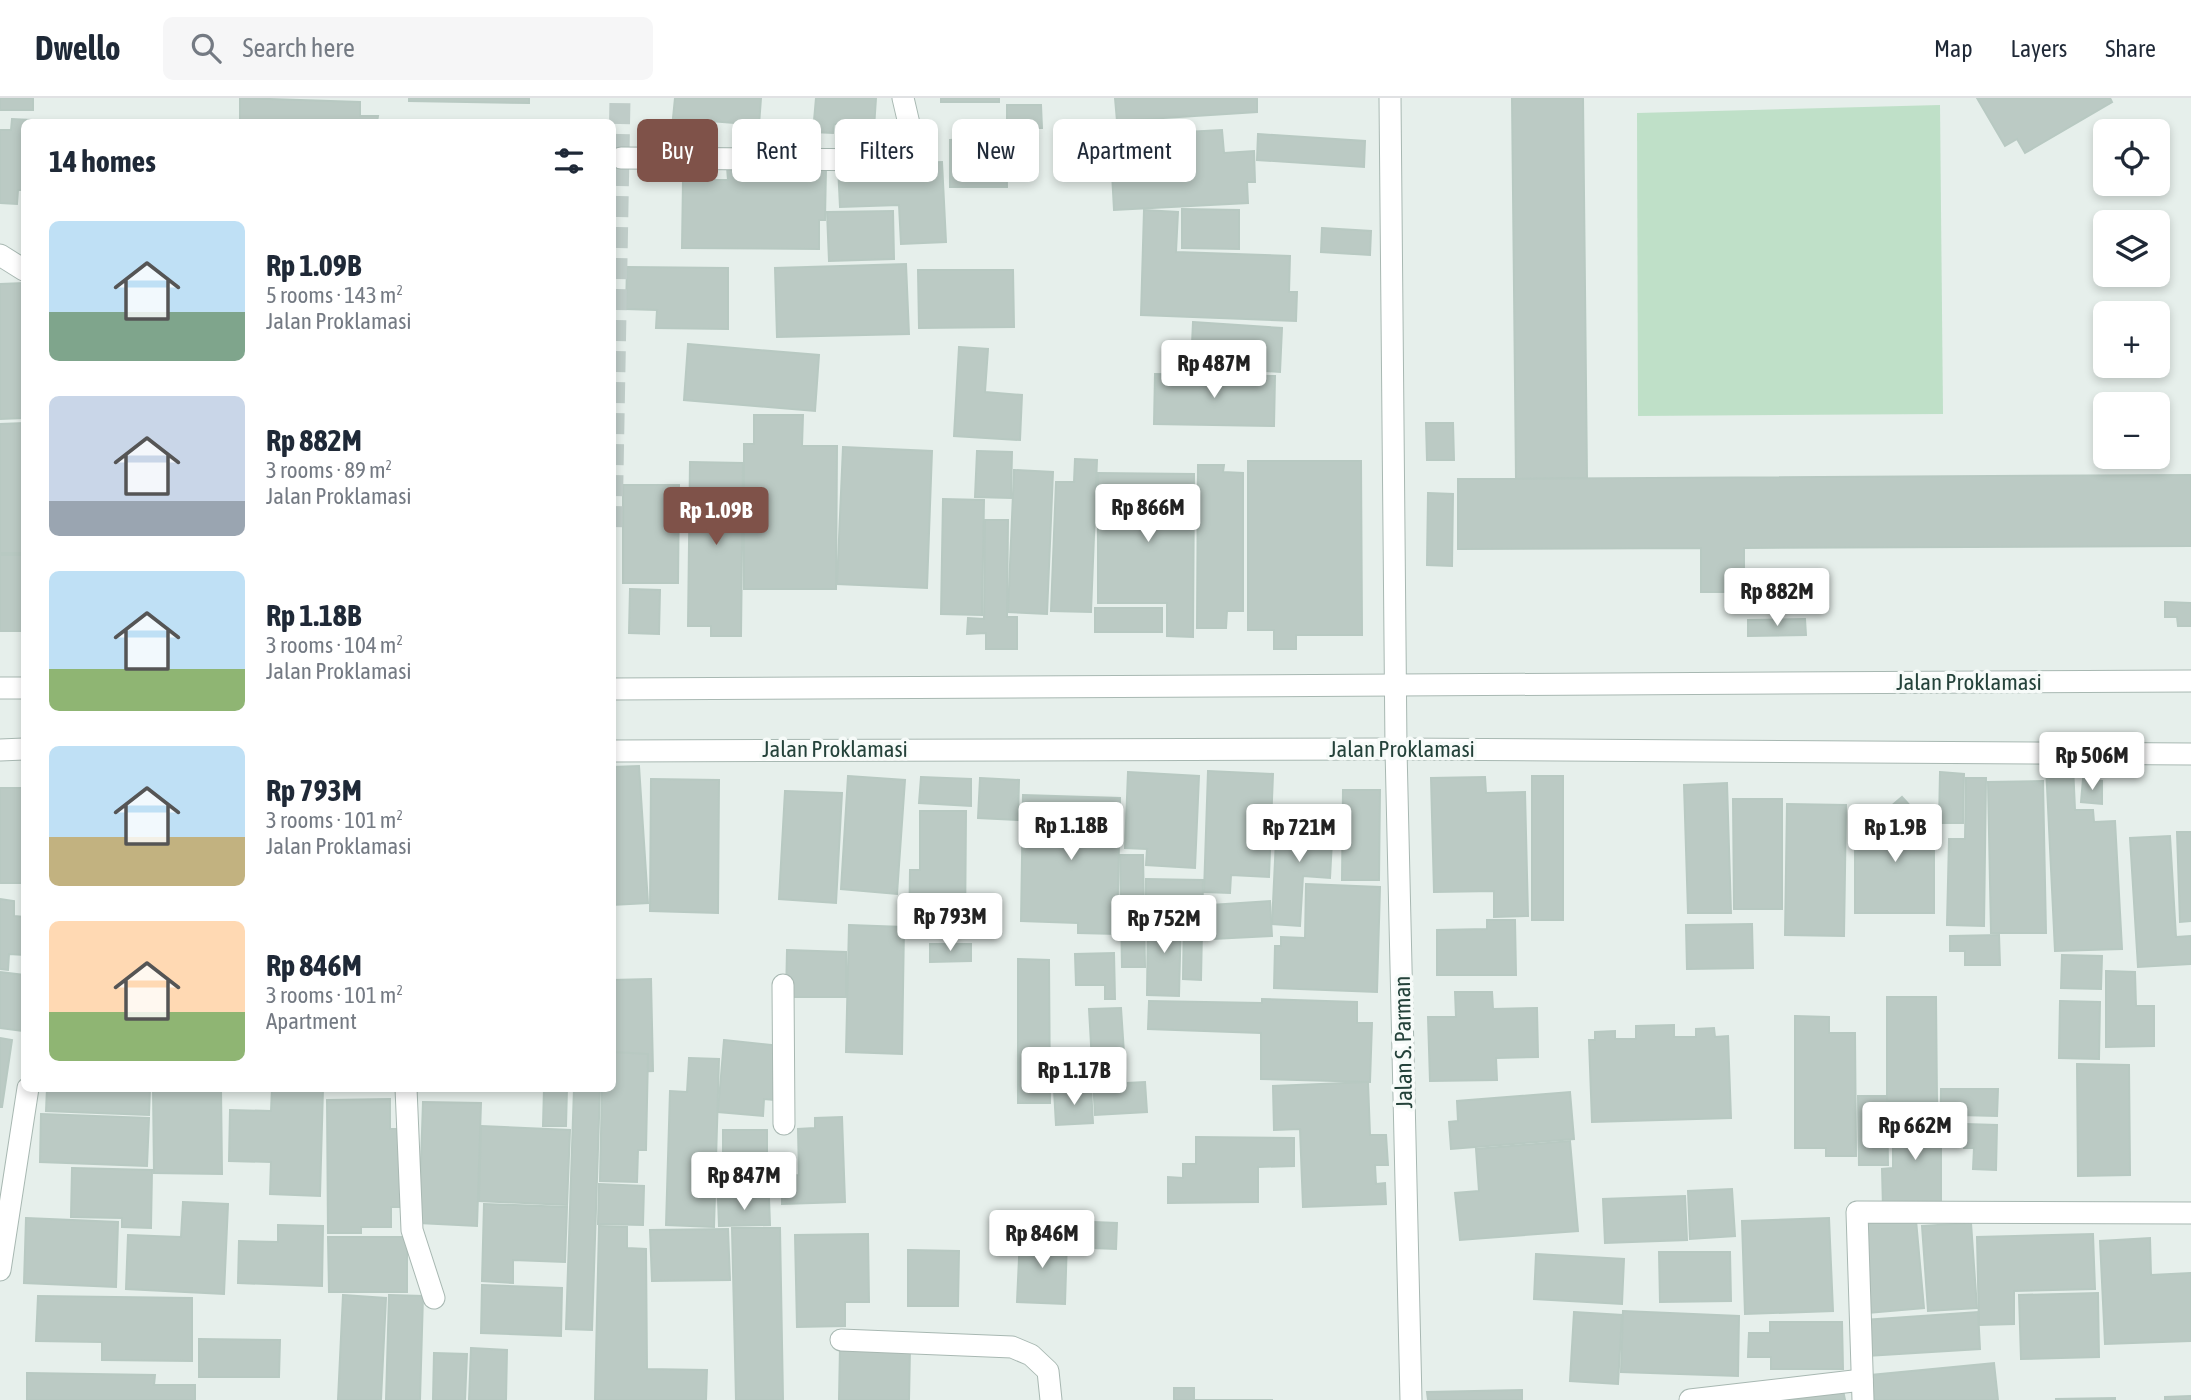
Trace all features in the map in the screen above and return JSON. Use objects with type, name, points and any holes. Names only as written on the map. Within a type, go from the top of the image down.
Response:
[{"type":"street","points":[[621,158],[840,162],[893,160],[904,152],[910,128],[904,98]]},
{"type":"street","name":"Jalan S. Parman","points":[[1390,98],[1396,749],[1411,1400]]},
{"type":"street","points":[[0,255],[21,268]]},
{"type":"street","name":"Jalan Proklamasi","points":[[616,689],[2191,681]]},
{"type":"street","points":[[0,688],[21,688]]},
{"type":"street","points":[[0,750],[21,749]]},
{"type":"street","name":"Jalan Proklamasi","points":[[616,751],[1396,749],[2191,754]]},
{"type":"street","points":[[783,985],[784,1124]]},
{"type":"street","points":[[0,1270],[27,1092]]},
{"type":"street","points":[[406,1092],[412,1230],[434,1298]]},
{"type":"street","points":[[1689,1400],[1862,1390],[1857,1212],[2191,1213]]},
{"type":"street","points":[[841,1340],[1012,1348],[1031,1355],[1048,1371],[1051,1400]]},
{"type":"green space","points":[[1940,105],[1943,414],[1638,416],[1637,113]]},
{"type":"building","points":[[0,98],[33,98],[33,110],[0,110]]},
{"type":"building","points":[[240,98],[360,102],[360,116],[378,116],[378,119],[240,119]]},
{"type":"building","points":[[409,98],[529,98],[529,103],[409,101]]},
{"type":"building","points":[[675,98],[761,98],[759,119],[732,119],[732,123],[718,122],[718,119],[673,118]]},
{"type":"building","points":[[816,98],[876,98],[875,119],[835,119],[833,133],[821,132],[821,119],[814,119]]},
{"type":"building","points":[[941,98],[999,98],[999,102],[941,102]]},
{"type":"building","points":[[1115,98],[1257,98],[1257,112],[1117,119]]},
{"type":"building","points":[[1512,98],[1583,98],[1587,478],[1516,479]]},
{"type":"building","points":[[1977,98],[2110,98],[2112,102],[2025,153],[2017,139],[2005,146]]},
{"type":"building","points":[[1007,105],[1041,105],[1042,128],[1039,128],[1039,119],[1007,119]]},
{"type":"building","points":[[12,119],[21,119],[21,190],[18,190],[17,204],[0,203],[0,130],[11,130]]},
{"type":"building","points":[[1222,130],[1224,153],[1254,151],[1255,182],[1247,182],[1248,203],[1114,210],[1112,182],[1196,182],[1196,131]]},
{"type":"building","points":[[1258,134],[1365,141],[1364,167],[1257,160]]},
{"type":"building","points":[[950,140],[952,182],[1007,182],[1007,187],[950,187]]},
{"type":"building","points":[[938,162],[942,162],[946,242],[901,244],[899,205],[840,207],[839,182],[938,182]]},
{"type":"building","points":[[727,167],[732,167],[732,182],[821,182],[821,167],[826,167],[825,220],[819,220],[819,249],[682,248],[683,182],[728,180]]},
{"type":"building","points":[[1182,209],[1239,210],[1239,249],[1182,248]]},
{"type":"building","points":[[1144,210],[1178,212],[1176,252],[1290,256],[1289,292],[1297,292],[1296,321],[1141,315]]},
{"type":"building","points":[[893,211],[894,259],[829,261],[827,212]]},
{"type":"building","points":[[1322,228],[1371,231],[1370,255],[1321,252]]},
{"type":"building","points":[[906,264],[909,334],[777,337],[775,268]]},
{"type":"building","points":[[627,267],[728,268],[728,329],[656,328],[657,310],[626,309]]},
{"type":"building","points":[[918,270],[1013,270],[1014,327],[919,328]]},
{"type":"building","points":[[21,283],[21,418],[0,419],[0,284]]},
{"type":"building","points":[[1193,322],[1282,328],[1280,372],[1191,366]]},
{"type":"building","points":[[688,344],[819,355],[815,411],[684,400]]},
{"type":"building","points":[[959,347],[988,349],[985,392],[1022,395],[1020,440],[954,436]]},
{"type":"building","points":[[1155,374],[1275,376],[1274,426],[1154,424]]},
{"type":"building","points":[[754,415],[803,415],[802,446],[837,446],[836,589],[744,589],[744,444],[754,444]]},
{"type":"building","points":[[21,423],[21,553],[0,553],[0,424]]},
{"type":"building","points":[[1426,423],[1453,423],[1454,460],[1427,460]]},
{"type":"building","points":[[843,447],[932,451],[927,588],[837,584]]},
{"type":"building","points":[[977,451],[1012,452],[1011,498],[975,497]]},
{"type":"building","points":[[1075,459],[1097,460],[1091,612],[1051,611],[1056,482],[1074,482]]},
{"type":"building","points":[[1248,461],[1361,461],[1362,635],[1296,635],[1296,649],[1274,649],[1274,630],[1248,630]]},
{"type":"building","points":[[690,462],[743,463],[741,636],[711,636],[711,626],[688,626]]},
{"type":"building","points":[[1198,465],[1224,465],[1223,472],[1243,473],[1243,611],[1227,611],[1226,628],[1197,628]]},
{"type":"building","points":[[1014,470],[1053,472],[1047,614],[1008,612]]},
{"type":"building","points":[[1098,473],[1194,474],[1193,637],[1167,636],[1167,603],[1098,603]]},
{"type":"building","points":[[2191,475],[2191,546],[1744,548],[1744,592],[1701,592],[1701,548],[1458,549],[1458,479]]},
{"type":"building","points":[[623,485],[679,485],[678,583],[623,583]]},
{"type":"building","points":[[1428,493],[1453,494],[1452,566],[1427,565]]},
{"type":"building","points":[[943,499],[984,500],[982,615],[941,614]]},
{"type":"building","points":[[985,520],[1008,520],[1007,617],[1017,617],[1017,649],[986,649],[986,633],[967,634],[968,618],[984,619]]},
{"type":"building","points":[[0,555],[21,555],[21,631],[0,631]]},
{"type":"building","points":[[630,589],[660,590],[659,634],[629,633]]},
{"type":"building","points":[[2165,602],[2191,603],[2191,626],[2178,626],[2177,617],[2165,617]]},
{"type":"building","points":[[1095,608],[1162,608],[1162,632],[1095,632]]},
{"type":"building","points":[[1805,619],[1806,635],[1748,636],[1748,620]]},
{"type":"building","points":[[2073,765],[2075,810],[2093,810],[2094,822],[2115,821],[2122,949],[2055,951],[2046,766]]},
{"type":"building","points":[[639,766],[648,903],[616,905],[616,767]]},
{"type":"building","points":[[1208,771],[1273,774],[1269,877],[1231,875],[1230,893],[1204,892]]},
{"type":"building","points":[[1128,772],[1199,776],[1195,868],[1146,865],[1147,849],[1125,848]]},
{"type":"building","points":[[1940,772],[1964,774],[1963,823],[1939,823]]},
{"type":"building","points":[[848,776],[905,780],[897,894],[841,889]]},
{"type":"building","points":[[1532,776],[1563,776],[1563,920],[1532,920]]},
{"type":"building","points":[[921,777],[971,779],[971,806],[919,803]]},
{"type":"building","points":[[1485,777],[1486,793],[1525,792],[1528,916],[1494,917],[1494,891],[1434,892],[1431,778]]},
{"type":"building","points":[[980,778],[1019,780],[1018,820],[978,818]]},
{"type":"building","points":[[1966,778],[1986,778],[1984,926],[1947,925],[1949,839],[1965,839]]},
{"type":"building","points":[[651,779],[719,780],[718,913],[650,911]]},
{"type":"building","points":[[2083,779],[2102,781],[2102,804],[2081,802]]},
{"type":"building","points":[[2043,781],[2046,933],[1991,933],[1988,782]]},
{"type":"building","points":[[1727,783],[1731,913],[1688,913],[1684,785]]},
{"type":"building","points":[[0,788],[21,788],[21,883],[0,883]]},
{"type":"building","points":[[1343,790],[1380,790],[1379,880],[1342,880]]},
{"type":"building","points":[[785,791],[842,793],[836,903],[779,899]]},
{"type":"building","points":[[1023,795],[1120,798],[1117,934],[1078,933],[1078,923],[1021,921]]},
{"type":"building","points":[[1902,797],[1934,832],[1934,913],[1855,913],[1855,837]]},
{"type":"building","points":[[1733,799],[1782,799],[1782,909],[1734,909]]},
{"type":"building","points":[[1787,804],[1846,805],[1844,936],[1785,935]]},
{"type":"building","points":[[920,811],[966,811],[965,936],[909,935],[910,870],[920,870]]},
{"type":"building","points":[[1277,818],[1333,822],[1330,878],[1303,876],[1300,926],[1272,924]]},
{"type":"building","points":[[2177,832],[2191,832],[2191,921],[2180,922]]},
{"type":"building","points":[[2170,836],[2176,937],[2191,936],[2191,964],[2138,967],[2130,838]]},
{"type":"building","points":[[1120,855],[1143,855],[1145,967],[1122,967]]},
{"type":"building","points":[[1146,879],[1203,880],[1201,980],[1183,979],[1184,909],[1146,908]]},
{"type":"building","points":[[1306,884],[1380,887],[1377,992],[1274,988],[1275,946],[1281,946],[1281,937],[1305,938]]},
{"type":"building","points":[[0,899],[14,901],[14,916],[21,917],[21,955],[9,954],[8,970],[0,969]]},
{"type":"building","points":[[1270,901],[1272,936],[1213,939],[1211,905]]},
{"type":"building","points":[[1148,915],[1181,916],[1179,996],[1147,995]]},
{"type":"building","points":[[1487,920],[1515,920],[1516,975],[1437,975],[1437,930],[1487,929]]},
{"type":"building","points":[[1752,924],[1753,968],[1687,969],[1686,925]]},
{"type":"building","points":[[849,925],[904,927],[902,1054],[846,1052]]},
{"type":"building","points":[[1999,935],[2000,965],[1965,965],[1965,951],[1950,951],[1950,936]]},
{"type":"building","points":[[930,944],[971,944],[971,961],[930,962]]},
{"type":"building","points":[[787,950],[846,952],[846,997],[786,997]]},
{"type":"building","points":[[1114,953],[1115,999],[1105,999],[1105,985],[1076,985],[1075,954]]},
{"type":"building","points":[[2062,955],[2102,956],[2101,989],[2061,988]]},
{"type":"building","points":[[1018,959],[1049,960],[1050,1103],[1018,1103]]},
{"type":"building","points":[[2106,971],[2135,972],[2136,1006],[2154,1006],[2154,1046],[2106,1047]]},
{"type":"building","points":[[0,972],[21,975],[21,1031],[0,1028]]},
{"type":"building","points":[[651,979],[653,1071],[616,1073],[616,980]]},
{"type":"building","points":[[1455,992],[1492,992],[1493,1009],[1537,1008],[1538,1057],[1496,1058],[1497,1080],[1430,1081],[1428,1017],[1456,1017]]},
{"type":"building","points":[[1887,997],[1936,997],[1937,1102],[1887,1101]]},
{"type":"building","points":[[1262,999],[1357,1002],[1357,1023],[1372,1023],[1370,1082],[1261,1079],[1261,1033],[1148,1029],[1149,1001],[1262,1003]]},
{"type":"building","points":[[2060,1001],[2100,1002],[2099,1059],[2059,1058]]},
{"type":"building","points":[[1121,1008],[1126,1083],[1145,1082],[1147,1112],[1095,1115],[1089,1009]]},
{"type":"building","points":[[1795,1016],[1829,1017],[1829,1033],[1855,1033],[1856,1156],[1826,1156],[1826,1148],[1795,1148]]},
{"type":"building","points":[[1674,1025],[1674,1037],[1696,1037],[1696,1029],[1714,1028],[1715,1037],[1728,1036],[1731,1118],[1592,1122],[1589,1040],[1595,1040],[1595,1032],[1615,1031],[1615,1039],[1636,1039],[1636,1026]]},
{"type":"building","points":[[0,1038],[12,1040],[2,1107],[0,1107]]},
{"type":"building","points":[[724,1040],[780,1046],[774,1100],[764,1099],[763,1116],[718,1112]]},
{"type":"building","points":[[616,1052],[648,1054],[646,1150],[638,1150],[637,1182],[600,1181],[602,1092],[616,1092]]},
{"type":"building","points":[[689,1058],[719,1059],[714,1227],[666,1225],[670,1091],[687,1092]]},
{"type":"building","points":[[2077,1064],[2129,1065],[2130,1175],[2078,1176]]},
{"type":"building","points":[[1368,1082],[1370,1135],[1386,1135],[1388,1165],[1375,1165],[1376,1184],[1385,1183],[1386,1204],[1303,1207],[1300,1129],[1274,1130],[1273,1086]]},
{"type":"building","points":[[1091,1088],[1093,1123],[1056,1125],[1054,1090]]},
{"type":"building","points":[[1941,1089],[1998,1089],[1997,1116],[1959,1115],[1959,1127],[1941,1127]]},
{"type":"building","points":[[47,1092],[150,1092],[149,1115],[46,1111]]},
{"type":"building","points":[[153,1092],[221,1092],[222,1174],[154,1173]]},
{"type":"building","points":[[272,1092],[323,1092],[320,1196],[270,1194],[271,1162],[229,1161],[230,1110],[271,1111]]},
{"type":"building","points":[[544,1092],[567,1092],[566,1126],[543,1126]]},
{"type":"building","points":[[574,1092],[600,1092],[592,1330],[566,1329]]},
{"type":"building","points":[[1570,1092],[1574,1139],[1451,1149],[1449,1122],[1458,1121],[1457,1101]]},
{"type":"building","points":[[1858,1096],[1887,1096],[1888,1165],[1859,1165]]},
{"type":"building","points":[[390,1099],[390,1129],[403,1129],[404,1207],[391,1207],[391,1227],[361,1227],[361,1233],[328,1233],[327,1100]]},
{"type":"building","points":[[423,1102],[481,1103],[477,1226],[419,1223]]},
{"type":"building","points":[[1893,1111],[1941,1111],[1941,1208],[1883,1208],[1882,1169],[1893,1168]]},
{"type":"building","points":[[41,1114],[149,1118],[147,1166],[40,1162]]},
{"type":"building","points":[[842,1117],[845,1202],[782,1204],[782,1176],[799,1175],[798,1129],[815,1128],[815,1118]]},
{"type":"building","points":[[1965,1124],[1997,1125],[1996,1170],[1973,1169],[1974,1148],[1964,1148]]},
{"type":"building","points":[[481,1126],[570,1130],[567,1205],[479,1201]]},
{"type":"building","points":[[723,1130],[767,1130],[767,1177],[723,1176]]},
{"type":"building","points":[[1196,1137],[1294,1138],[1294,1166],[1258,1167],[1258,1202],[1168,1203],[1168,1177],[1183,1178],[1183,1164],[1196,1164]]},
{"type":"building","points":[[1570,1141],[1578,1231],[1460,1240],[1455,1193],[1479,1191],[1476,1149]]},
{"type":"building","points":[[72,1168],[152,1170],[151,1228],[122,1227],[122,1218],[71,1217]]},
{"type":"building","points":[[599,1184],[644,1186],[643,1225],[598,1224]]},
{"type":"building","points":[[1732,1189],[1735,1236],[1690,1239],[1688,1191]]},
{"type":"building","points":[[1685,1196],[1687,1240],[1605,1243],[1603,1199]]},
{"type":"building","points":[[769,1198],[770,1225],[719,1226],[718,1199]]},
{"type":"building","points":[[183,1202],[228,1204],[224,1294],[126,1289],[128,1235],[181,1237]]},
{"type":"building","points":[[484,1204],[567,1207],[565,1262],[513,1260],[513,1283],[482,1281]]},
{"type":"building","points":[[26,1218],[118,1222],[116,1287],[24,1283]]},
{"type":"building","points":[[1829,1218],[1833,1311],[1745,1314],[1742,1221]]},
{"type":"building","points":[[1916,1220],[1924,1308],[1868,1313],[1861,1224]]},
{"type":"building","points":[[1068,1221],[1117,1223],[1116,1249],[1067,1247]]},
{"type":"building","points":[[1971,1223],[1977,1308],[1928,1311],[1922,1226]]},
{"type":"building","points":[[278,1225],[323,1226],[322,1286],[238,1283],[239,1241],[278,1242]]},
{"type":"building","points":[[599,1226],[627,1227],[627,1248],[646,1249],[647,1369],[707,1370],[706,1400],[595,1400]]},
{"type":"building","points":[[732,1228],[780,1228],[783,1400],[736,1400]]},
{"type":"building","points":[[728,1229],[730,1280],[652,1281],[650,1230]]},
{"type":"building","points":[[868,1234],[869,1302],[845,1302],[845,1326],[797,1327],[795,1235]]},
{"type":"building","points":[[2093,1234],[2095,1289],[2014,1291],[2014,1324],[1979,1325],[1977,1237]]},
{"type":"building","points":[[1020,1236],[1067,1239],[1065,1304],[1017,1302]]},
{"type":"building","points":[[328,1237],[407,1237],[407,1292],[329,1292]]},
{"type":"building","points":[[2150,1238],[2151,1275],[2191,1273],[2191,1341],[2105,1344],[2100,1241]]},
{"type":"building","points":[[908,1250],[959,1251],[958,1306],[908,1306]]},
{"type":"building","points":[[1659,1252],[1730,1252],[1731,1301],[1660,1302]]},
{"type":"building","points":[[1536,1254],[1624,1259],[1622,1304],[1534,1299]]},
{"type":"building","points":[[482,1285],[562,1288],[561,1336],[481,1333]]},
{"type":"building","points":[[2098,1293],[2099,1357],[2021,1359],[2019,1295]]},
{"type":"building","points":[[343,1295],[386,1298],[381,1400],[338,1400]]},
{"type":"building","points":[[389,1295],[423,1296],[420,1400],[386,1400]]},
{"type":"building","points":[[38,1296],[192,1298],[192,1361],[102,1360],[102,1342],[36,1341]]},
{"type":"building","points":[[1623,1311],[1739,1316],[1738,1376],[1621,1372]]},
{"type":"building","points":[[1574,1312],[1622,1315],[1618,1384],[1570,1381]]},
{"type":"building","points":[[1978,1312],[1980,1349],[1867,1356],[1864,1320]]},
{"type":"building","points":[[1770,1322],[1842,1322],[1843,1369],[1771,1369],[1771,1357],[1748,1357],[1749,1333],[1770,1333]]},
{"type":"building","points":[[199,1339],[280,1340],[279,1377],[199,1377]]},
{"type":"building","points":[[840,1347],[910,1348],[909,1400],[839,1400]]},
{"type":"building","points":[[471,1348],[507,1350],[506,1400],[469,1400]]},
{"type":"building","points":[[434,1353],[467,1354],[465,1400],[433,1400]]},
{"type":"building","points":[[1994,1363],[1998,1400],[1874,1400],[1871,1375]]},
{"type":"building","points":[[27,1373],[155,1375],[154,1385],[195,1385],[195,1400],[27,1400]]},
{"type":"building","points":[[1842,1385],[1845,1400],[1776,1400]]},
{"type":"building","points":[[1174,1388],[1194,1388],[1194,1400],[1174,1400]]},
{"type":"building","points":[[1522,1390],[1522,1400],[1428,1400],[1427,1392]]},
{"type":"building","points":[[2191,1396],[2191,1400],[2165,1400],[2165,1397]]},
{"type":"building","points":[[2056,1399],[2115,1400],[2056,1400]]},
{"type":"tunnel","points":[[616,312],[620,98]]}]
